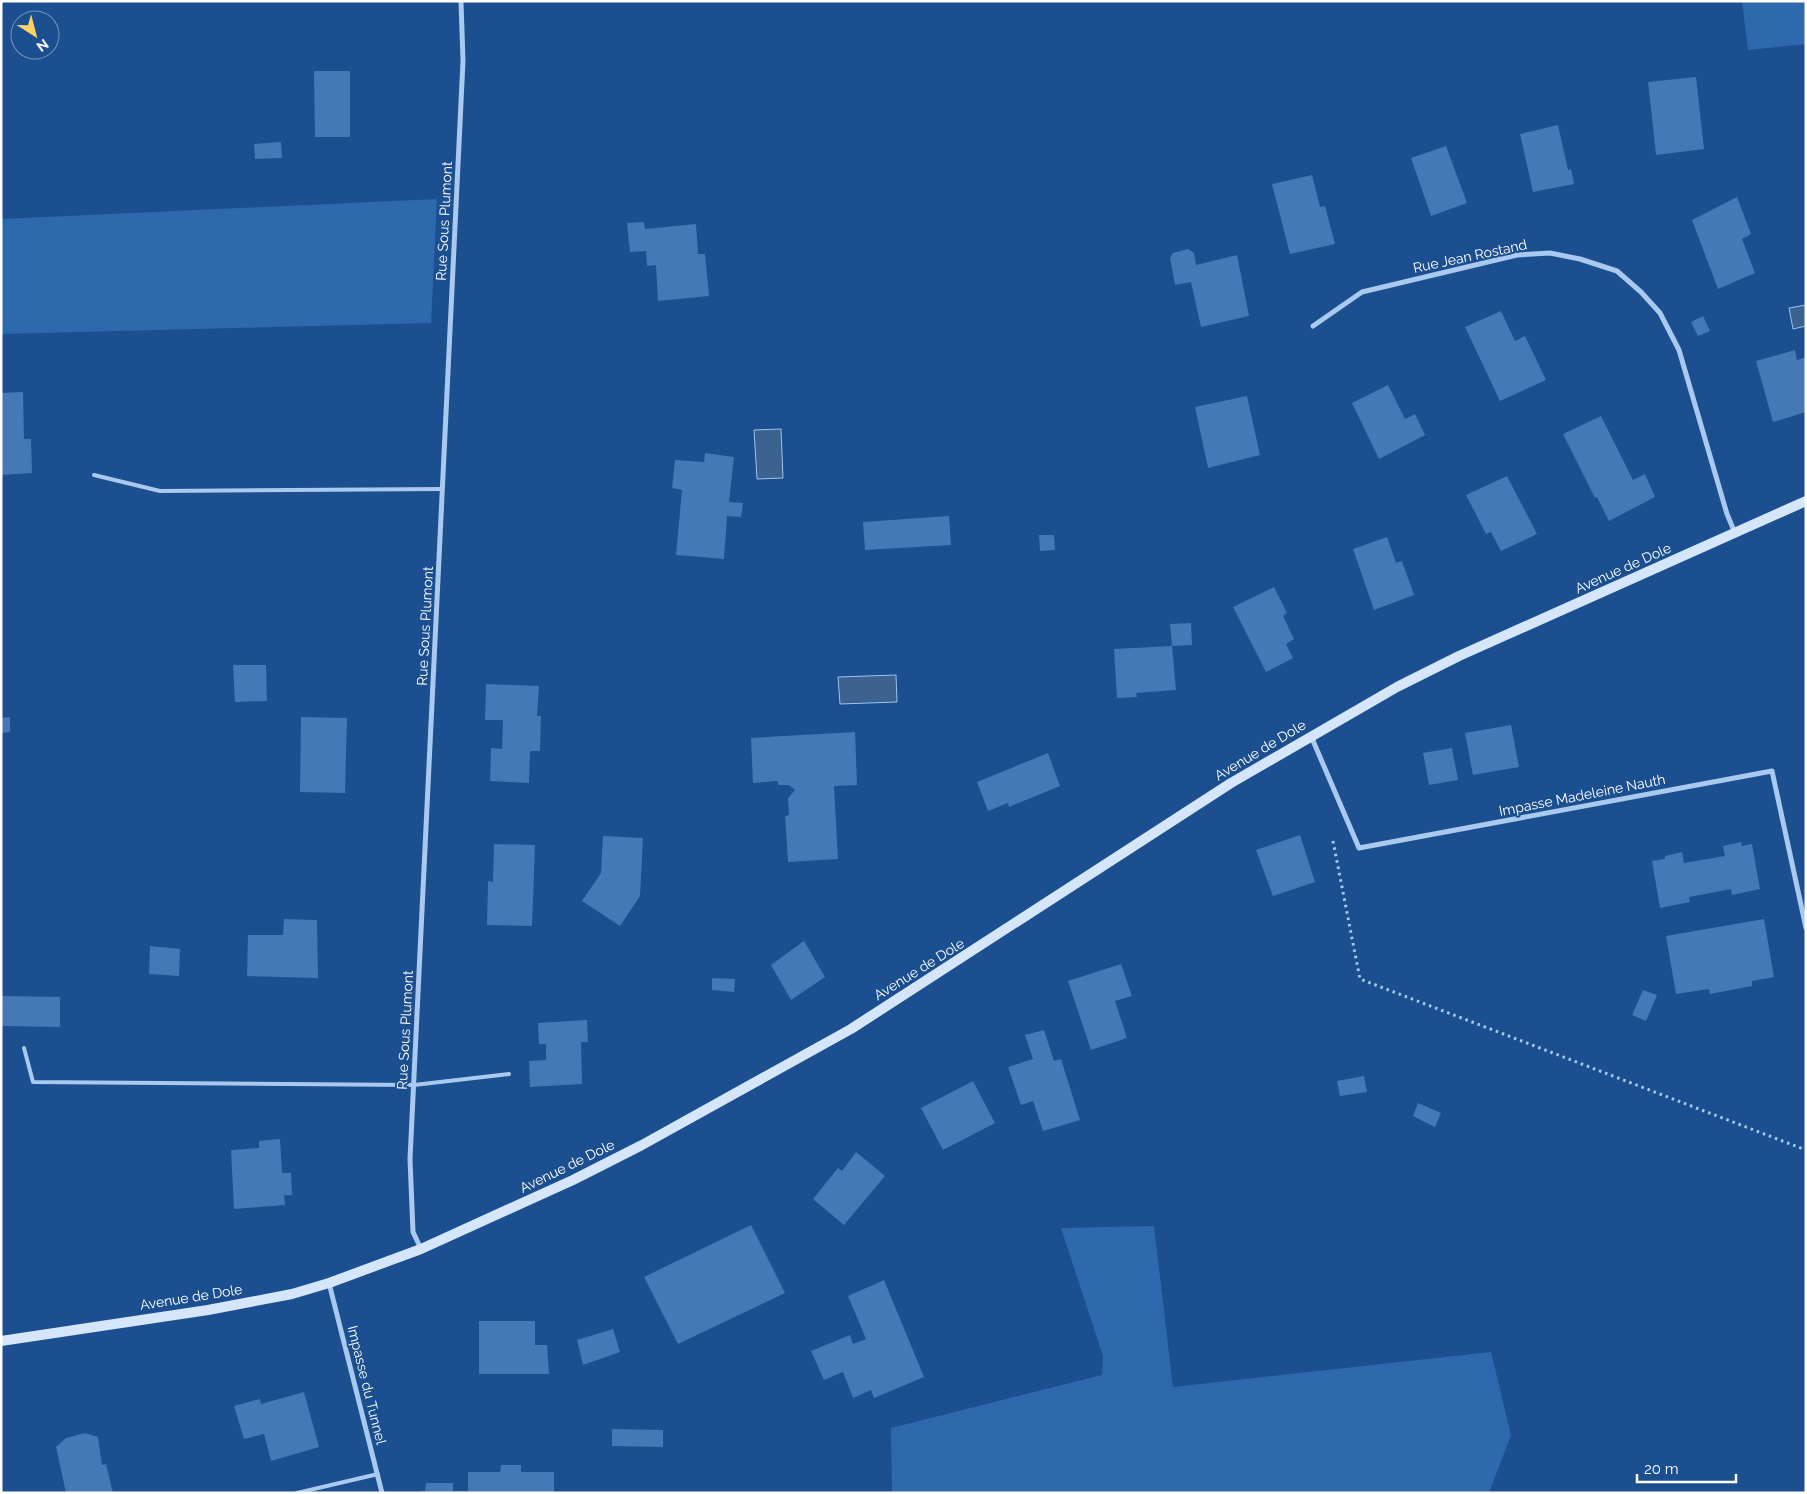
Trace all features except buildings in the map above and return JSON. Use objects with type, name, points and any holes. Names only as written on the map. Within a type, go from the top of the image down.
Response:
[{"type":"main road","name":"Avenue de Dole","points":[[1,1341],[292,1294],[329,1283],[421,1249],[573,1180],[782,1069],[909,992],[1231,783],[1311,735],[1459,656],[1806,501]]},
{"type":"street","name":"Rue Sous Plumont","points":[[421,1249],[413,1232],[410,1195],[463,61],[462,1]]},
{"type":"street","name":"Rue Jean Rostand","points":[[1313,326],[1362,292],[1518,255],[1550,253],[1580,259],[1617,272],[1641,292],[1660,313],[1679,350],[1727,514],[1735,533]]},
{"type":"street","name":"Impasse Madeleine Nauth","points":[[1311,735],[1359,848],[1772,771],[1806,928]]},
{"type":"street","name":"Impasse du Tunnel","points":[[329,1283],[382,1493]]},
{"type":"lane","points":[[94,475],[160,491],[442,489]]},
{"type":"lane","points":[[24,1048],[33,1082],[414,1085],[509,1074]]},
{"type":"lane","points":[[297,1493],[378,1474]]},
{"type":"path","points":[[1331,833],[1360,978],[1806,1150]]},
{"type":"shaded area","points":[[1742,1],[1806,1],[1806,44],[1748,50]]},
{"type":"shaded area","points":[[437,199],[431,323],[1,334],[1,219]]},
{"type":"shaded area","points":[[1806,305],[1806,326],[1793,329],[1789,308]]},
{"type":"shaded area","points":[[781,429],[783,478],[757,479],[754,430]]},
{"type":"shaded area","points":[[896,675],[897,702],[840,704],[838,677]]},
{"type":"shaded area","points":[[1154,1226],[1173,1387],[1491,1352],[1511,1435],[1489,1493],[892,1493],[891,1428],[1102,1375],[1103,1356],[1061,1228]]}]
